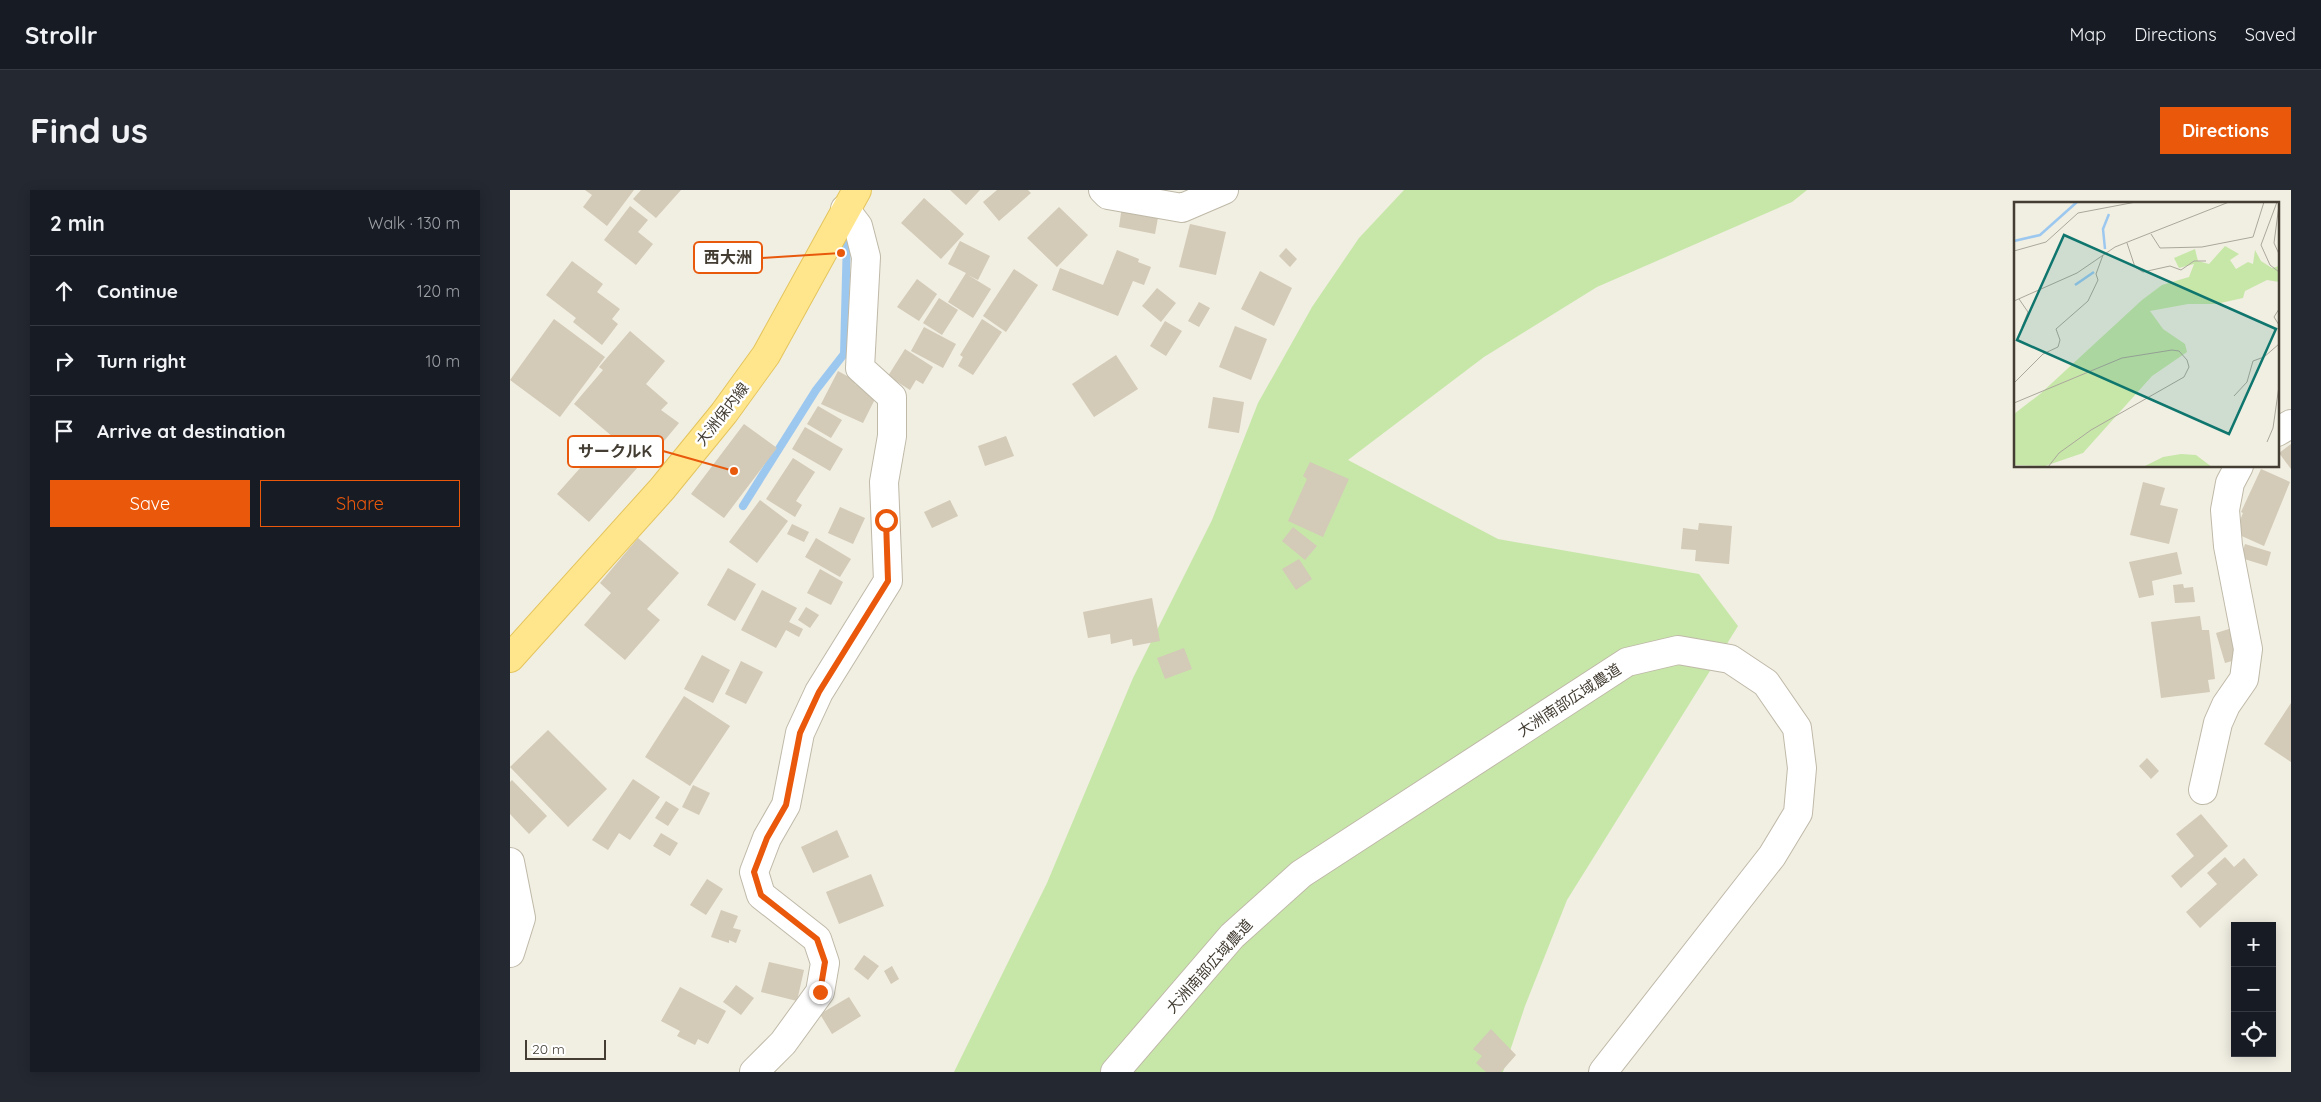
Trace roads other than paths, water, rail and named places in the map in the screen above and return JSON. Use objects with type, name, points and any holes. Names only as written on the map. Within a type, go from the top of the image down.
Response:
[{"type":"main road","name":"大洲保内線","points":[[510,658],[662,489],[724,413],[766,355],[851,199]]},
{"type":"street","points":[[1103,190],[1108,195],[1182,208],[1224,190]]},
{"type":"street","points":[[754,1072],[783,1044],[820,992],[825,962],[817,939],[761,895],[754,872],[767,838],[786,805],[800,733],[819,692],[888,581],[884,482],[892,436],[892,397],[860,368],[866,257],[851,199]]},
{"type":"street","points":[[2278,431],[2291,424]]},
{"type":"street","points":[[2203,790],[2218,723],[2226,705],[2244,680],[2248,649],[2228,546],[2225,510],[2230,483],[2239,468]]},
{"type":"street","name":"大洲南部広域農道","points":[[1115,1072],[1232,936],[1301,874],[1341,847],[1627,662],[1678,650],[1730,659],[1766,683],[1797,728],[1802,768],[1798,812],[1772,856],[1603,1072]]},
{"type":"street","points":[[510,862],[521,918],[510,953]]},
{"type":"waterway","points":[[743,506],[816,390],[844,354],[847,237]]},
{"type":"place","name":"西大洲","points":[[841,253]]},
{"type":"place","name":"サークルK","points":[[734,471]]}]
